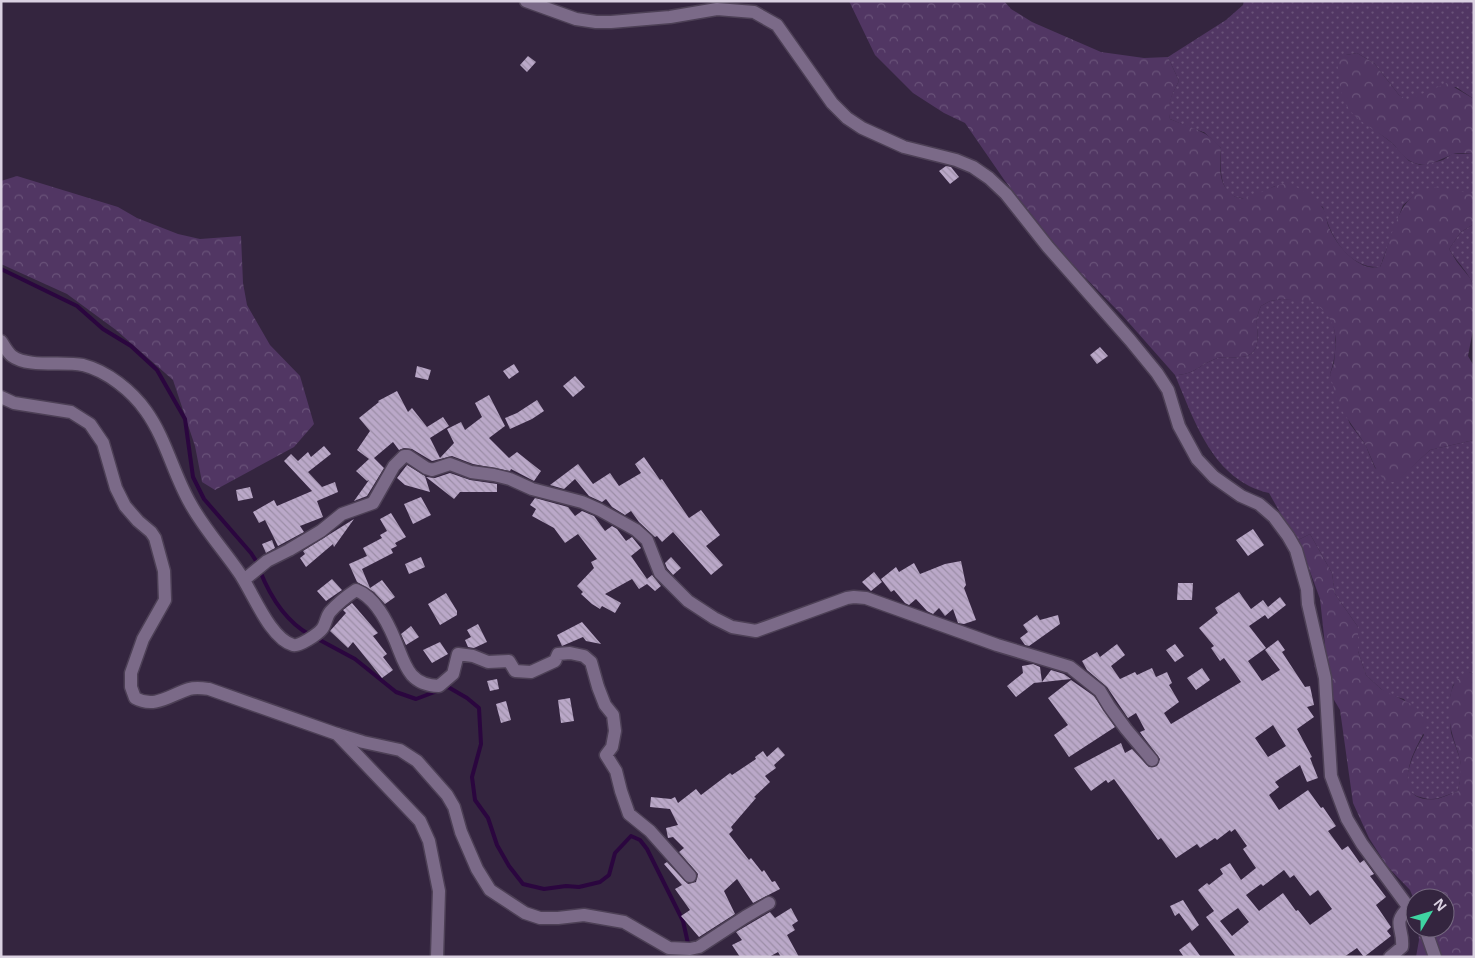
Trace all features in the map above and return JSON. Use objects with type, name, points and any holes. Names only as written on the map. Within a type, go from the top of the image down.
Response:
[{"type":"street","points":[[526,1],[576,20],[596,22],[670,17],[717,8],[754,12],[777,26],[832,103],[862,128],[904,147],[964,163],[989,178],[1006,194],[1048,247],[1157,373],[1168,390],[1179,426],[1198,459],[1214,478],[1241,496],[1259,504],[1274,518],[1292,543],[1301,563],[1308,589],[1308,604],[1325,678],[1332,776],[1347,819],[1362,844],[1405,902]]},
{"type":"street","points":[[1,341],[12,356],[36,363],[63,363],[84,366],[104,374],[130,392],[158,429],[190,504],[244,580],[265,618],[285,640],[293,645],[300,646],[322,630],[329,614],[356,590],[365,593],[381,613],[395,640],[405,667],[416,680],[431,685],[439,686],[452,674],[458,654],[473,656],[488,662],[508,661],[515,671],[531,672],[555,660],[558,654],[570,653],[584,656],[591,662],[605,705],[613,715],[615,731],[612,747],[606,755],[616,771],[629,814],[650,831],[690,876]]},
{"type":"street","points":[[1,398],[14,403],[71,412],[90,424],[103,443],[116,488],[126,506],[138,521],[152,532],[155,538],[164,571],[165,600],[143,639],[130,673],[131,687],[135,698],[141,701],[163,701],[187,690],[209,689],[337,734],[400,750],[416,761],[447,795],[454,807],[470,854],[490,890],[525,913],[540,918],[558,918],[584,914],[624,922],[669,948],[690,949],[699,947],[769,903]]},
{"type":"street","points":[[244,580],[267,561],[320,531],[342,514],[373,503],[394,466],[404,456],[408,456],[432,470],[450,464],[471,472],[494,474],[532,489],[582,502],[636,530],[647,540],[660,573],[688,601],[732,627],[756,631],[847,598],[866,598],[997,645],[1070,667],[1100,690],[1120,722],[1152,760]]},
{"type":"street","points":[[337,734],[407,806],[420,821],[426,834],[439,891],[437,957]]},
{"type":"street","points":[[1390,957],[1402,947],[1399,921],[1401,914],[1405,913]]},
{"type":"street","points":[[1428,938],[1435,957]]},
{"type":"green space","points":[[849,1],[1004,1],[1011,9],[1032,22],[1101,52],[1144,58],[1168,57],[1179,81],[1171,99],[1170,119],[1204,133],[1221,148],[1221,178],[1231,194],[1238,198],[1244,198],[1281,184],[1296,187],[1311,196],[1319,204],[1339,244],[1362,265],[1380,267],[1400,213],[1407,202],[1417,193],[1429,188],[1444,188],[1474,196],[1474,224],[1461,232],[1449,249],[1474,286],[1474,325],[1468,356],[1474,366],[1474,440],[1430,450],[1396,482],[1385,482],[1375,467],[1365,444],[1338,405],[1330,374],[1334,363],[1336,340],[1334,329],[1330,319],[1323,310],[1313,302],[1282,299],[1270,301],[1261,306],[1259,310],[1257,342],[1255,349],[1251,353],[1242,357],[1215,359],[1192,372],[1175,375],[1122,315],[1066,258],[1005,181],[965,123],[944,113],[913,93],[875,55]]},
{"type":"green space","points":[[1244,1],[1474,1],[1474,99],[1456,87],[1428,92],[1408,101],[1399,95],[1374,63],[1357,53],[1346,55],[1351,111],[1392,143],[1409,161],[1420,165],[1443,160],[1452,154],[1473,154],[1474,196],[1417,193],[1403,205],[1380,267],[1369,266],[1349,256],[1335,239],[1323,207],[1275,186],[1249,198],[1236,197],[1230,194],[1222,180],[1221,148],[1204,132],[1170,119],[1169,104],[1179,81],[1168,57],[1226,20],[1243,5]]},
{"type":"green space","points":[[1357,53],[1374,63],[1399,95],[1408,100],[1447,83],[1474,99],[1474,154],[1459,153],[1427,164],[1414,163],[1407,159],[1386,138],[1354,115],[1343,98],[1337,61],[1346,55]]},
{"type":"green space","points":[[17,176],[118,207],[137,218],[178,234],[200,239],[241,236],[243,283],[247,305],[270,345],[300,376],[314,424],[294,447],[215,490],[202,482],[195,446],[173,380],[116,330],[67,294],[1,264],[1,181]]},
{"type":"green space","points":[[1474,224],[1474,286],[1449,249],[1461,232]]},
{"type":"green space","points":[[1282,299],[1314,302],[1323,308],[1329,316],[1333,324],[1336,345],[1330,374],[1350,424],[1365,444],[1375,468],[1396,481],[1430,450],[1474,440],[1474,674],[1470,672],[1453,685],[1450,697],[1451,733],[1462,771],[1458,791],[1437,799],[1420,797],[1412,793],[1408,787],[1407,778],[1412,759],[1424,735],[1404,699],[1389,695],[1366,675],[1358,651],[1358,627],[1335,594],[1332,573],[1310,534],[1296,541],[1269,493],[1250,486],[1234,476],[1220,462],[1208,447],[1199,430],[1175,375],[1192,372],[1215,359],[1247,356],[1255,349],[1257,342],[1257,318],[1261,306],[1270,301]]},
{"type":"green space","points":[[1310,534],[1332,573],[1335,594],[1358,627],[1358,651],[1366,675],[1381,689],[1415,706],[1423,715],[1427,725],[1412,757],[1408,774],[1409,788],[1418,797],[1436,799],[1458,791],[1461,764],[1451,727],[1449,712],[1450,696],[1455,682],[1461,676],[1470,672],[1474,674],[1474,957],[1416,957],[1419,938],[1455,938],[1455,888],[1408,888],[1387,866],[1369,838],[1353,803],[1340,710],[1314,666],[1325,645],[1320,599],[1304,555],[1296,541]]},
{"type":"building","points":[[528,56],[536,62],[527,72],[520,65]]},
{"type":"building","points":[[946,166],[951,167],[959,177],[950,184],[939,171]]},
{"type":"building","points":[[1100,347],[1108,356],[1097,364],[1090,355]]},
{"type":"building","points":[[514,364],[519,372],[509,379],[503,371]]},
{"type":"building","points":[[417,366],[431,370],[428,380],[415,377]]},
{"type":"building","points":[[575,376],[585,387],[573,397],[563,386]]},
{"type":"building","points":[[397,391],[408,412],[412,408],[427,427],[443,417],[449,426],[430,438],[440,458],[454,443],[447,429],[461,422],[465,430],[482,417],[475,403],[489,395],[505,426],[489,438],[509,458],[517,452],[541,471],[534,481],[511,469],[510,471],[473,464],[452,456],[432,461],[412,449],[404,448],[399,450],[393,442],[374,458],[384,468],[367,496],[354,501],[369,480],[367,481],[356,471],[369,459],[357,450],[370,431],[359,418],[378,401]]},
{"type":"building","points":[[537,400],[544,411],[510,429],[505,418],[517,413]]},
{"type":"building","points":[[324,446],[331,454],[308,472],[322,487],[335,482],[338,492],[317,501],[323,517],[300,526],[304,532],[278,546],[265,520],[259,523],[253,512],[274,500],[277,506],[312,491],[284,461],[291,454],[298,461],[308,452],[311,457]]},
{"type":"building","points":[[644,457],[689,518],[701,510],[720,535],[706,546],[723,565],[711,575],[673,532],[662,542],[639,522],[631,511],[625,515],[612,507],[606,499],[602,502],[589,496],[575,479],[564,489],[550,485],[578,464],[593,484],[610,473],[619,486],[641,473],[635,464]]},
{"type":"building","points":[[407,465],[425,476],[430,492],[405,485],[397,478]]},
{"type":"building","points":[[450,473],[470,480],[497,484],[497,492],[460,492],[454,499],[426,477],[435,478]]},
{"type":"building","points":[[250,487],[253,498],[238,501],[236,490]]},
{"type":"building","points":[[421,497],[431,515],[413,524],[404,504]]},
{"type":"building","points":[[535,498],[568,507],[575,516],[582,511],[594,516],[605,531],[612,526],[617,529],[626,541],[632,537],[641,548],[631,556],[647,579],[652,575],[661,586],[655,591],[647,584],[639,589],[632,579],[605,594],[621,603],[615,613],[602,606],[600,609],[592,604],[581,594],[583,592],[577,586],[594,568],[591,562],[597,559],[578,534],[565,543],[554,528],[532,516],[536,509],[530,505]]},
{"type":"building","points":[[391,513],[406,537],[395,543],[397,546],[391,549],[393,553],[362,569],[370,588],[382,580],[395,597],[385,604],[374,592],[357,582],[349,564],[367,556],[363,548],[382,538],[380,535],[387,531],[380,519]]},
{"type":"building","points":[[354,519],[334,547],[333,544],[306,567],[300,558],[305,554],[303,551]]},
{"type":"building","points":[[1253,529],[1264,545],[1248,556],[1236,540]]},
{"type":"building","points":[[272,540],[275,548],[266,553],[262,544]]},
{"type":"building","points":[[421,557],[425,567],[409,574],[405,564]]},
{"type":"building","points":[[671,557],[681,568],[673,575],[665,563]]},
{"type":"building","points":[[961,561],[966,585],[964,588],[976,620],[964,624],[958,623],[953,609],[945,616],[939,608],[933,614],[927,611],[916,599],[909,605],[905,603],[894,590],[891,592],[881,579],[896,567],[899,572],[914,563],[920,574],[945,564]]},
{"type":"building","points":[[874,572],[882,582],[871,591],[862,582]]},
{"type":"building","points":[[332,579],[342,590],[326,601],[317,591]]},
{"type":"building","points":[[1178,583],[1193,583],[1192,600],[1177,600]]},
{"type":"building","points":[[1239,592],[1251,609],[1263,600],[1268,607],[1280,597],[1286,605],[1268,619],[1265,615],[1249,626],[1266,648],[1248,661],[1262,681],[1280,670],[1265,650],[1278,640],[1285,650],[1282,652],[1305,687],[1310,686],[1314,705],[1307,707],[1314,717],[1297,729],[1312,757],[1310,758],[1318,778],[1307,782],[1300,765],[1275,782],[1279,787],[1269,795],[1279,810],[1308,790],[1336,826],[1328,831],[1342,850],[1348,846],[1360,863],[1364,860],[1374,874],[1370,876],[1386,897],[1376,905],[1391,927],[1387,931],[1391,936],[1364,957],[1357,948],[1344,957],[1236,957],[1206,917],[1214,911],[1198,890],[1207,883],[1209,885],[1223,874],[1220,869],[1230,863],[1241,880],[1256,868],[1243,849],[1247,846],[1235,829],[1231,832],[1230,830],[1217,840],[1215,838],[1200,848],[1197,844],[1176,858],[1161,838],[1158,840],[1114,779],[1108,783],[1106,780],[1091,791],[1074,768],[1121,743],[1125,753],[1132,749],[1149,767],[1157,766],[1160,759],[1140,732],[1145,730],[1136,713],[1128,718],[1107,687],[1087,670],[1082,661],[1097,652],[1100,657],[1117,644],[1125,655],[1111,666],[1120,679],[1135,672],[1137,675],[1152,668],[1156,677],[1167,672],[1172,683],[1169,685],[1179,702],[1164,713],[1171,724],[1241,682],[1224,658],[1220,661],[1211,648],[1214,646],[1199,628],[1218,613],[1215,608]],"holes":[[[1273,725],[1286,746],[1268,757],[1255,738]],[[1284,870],[1290,878],[1294,875],[1310,896],[1318,890],[1332,909],[1310,925],[1298,910],[1296,911],[1283,893],[1259,911],[1246,895],[1261,884],[1263,886]],[[1238,908],[1249,922],[1232,936],[1220,921]]]},
{"type":"building","points":[[446,593],[457,611],[457,615],[440,625],[428,604]]},
{"type":"building","points":[[352,603],[378,633],[373,636],[387,654],[383,657],[393,670],[382,678],[353,642],[348,648],[330,631],[346,613],[343,610]]},
{"type":"building","points":[[1037,615],[1040,620],[1058,615],[1060,624],[1029,646],[1025,645],[1020,638],[1028,632],[1023,625]]},
{"type":"building","points":[[582,622],[601,644],[586,641],[583,637],[562,646],[557,635]]},
{"type":"building","points":[[478,624],[487,642],[474,648],[468,647],[465,640],[471,637],[467,630]]},
{"type":"building","points":[[411,626],[419,637],[406,645],[401,634]]},
{"type":"building","points":[[440,642],[448,654],[432,663],[423,650]]},
{"type":"building","points":[[1175,644],[1184,656],[1175,662],[1166,650]]},
{"type":"building","points":[[1033,664],[1040,667],[1042,682],[1051,670],[1064,674],[1071,679],[1034,683],[1016,697],[1007,686],[1023,673],[1022,666]]},
{"type":"building","points":[[1202,668],[1210,680],[1196,690],[1187,678]]},
{"type":"building","points":[[497,679],[499,689],[490,691],[487,681]]},
{"type":"building","points":[[1071,680],[1094,696],[1115,727],[1069,757],[1054,735],[1068,725],[1048,698]]},
{"type":"building","points":[[570,698],[574,721],[561,723],[558,700]]},
{"type":"building","points":[[506,701],[511,720],[501,723],[496,704]]},
{"type":"building","points":[[778,747],[785,755],[774,765],[776,768],[765,776],[770,782],[754,797],[756,798],[731,827],[733,830],[729,834],[749,860],[751,858],[762,872],[764,870],[772,882],[775,881],[780,889],[753,903],[737,879],[724,891],[735,914],[699,937],[681,916],[690,910],[675,889],[682,885],[664,864],[667,862],[688,884],[696,882],[698,874],[679,852],[684,848],[673,837],[668,838],[666,828],[678,825],[670,809],[650,807],[651,797],[671,799],[675,797],[678,803],[696,789],[701,795],[730,773],[732,775],[756,759],[755,757],[763,751],[767,757]]},
{"type":"building","points":[[1183,900],[1199,925],[1192,931],[1179,913],[1175,916],[1170,906]]},
{"type":"building","points":[[791,908],[798,921],[792,925],[795,930],[787,935],[799,957],[781,957],[778,952],[769,957],[740,957],[732,945],[742,940],[736,932],[770,912],[775,918]]},
{"type":"building","points":[[1190,942],[1201,957],[1184,957],[1179,950]]},
{"type":"waterway","points":[[1,269],[77,306],[103,329],[131,346],[157,370],[185,419],[193,477],[204,499],[251,553],[258,564]]},
{"type":"waterway","points":[[260,571],[279,607],[293,623],[310,635]]},
{"type":"waterway","points":[[316,638],[355,659],[396,692],[416,699],[448,687],[467,698],[479,708],[481,744],[472,777],[475,800],[488,818],[497,845],[509,866],[523,884],[544,889],[566,886],[579,887],[600,882],[609,875],[615,853],[631,836],[640,840],[647,849],[683,921],[691,957]]}]
